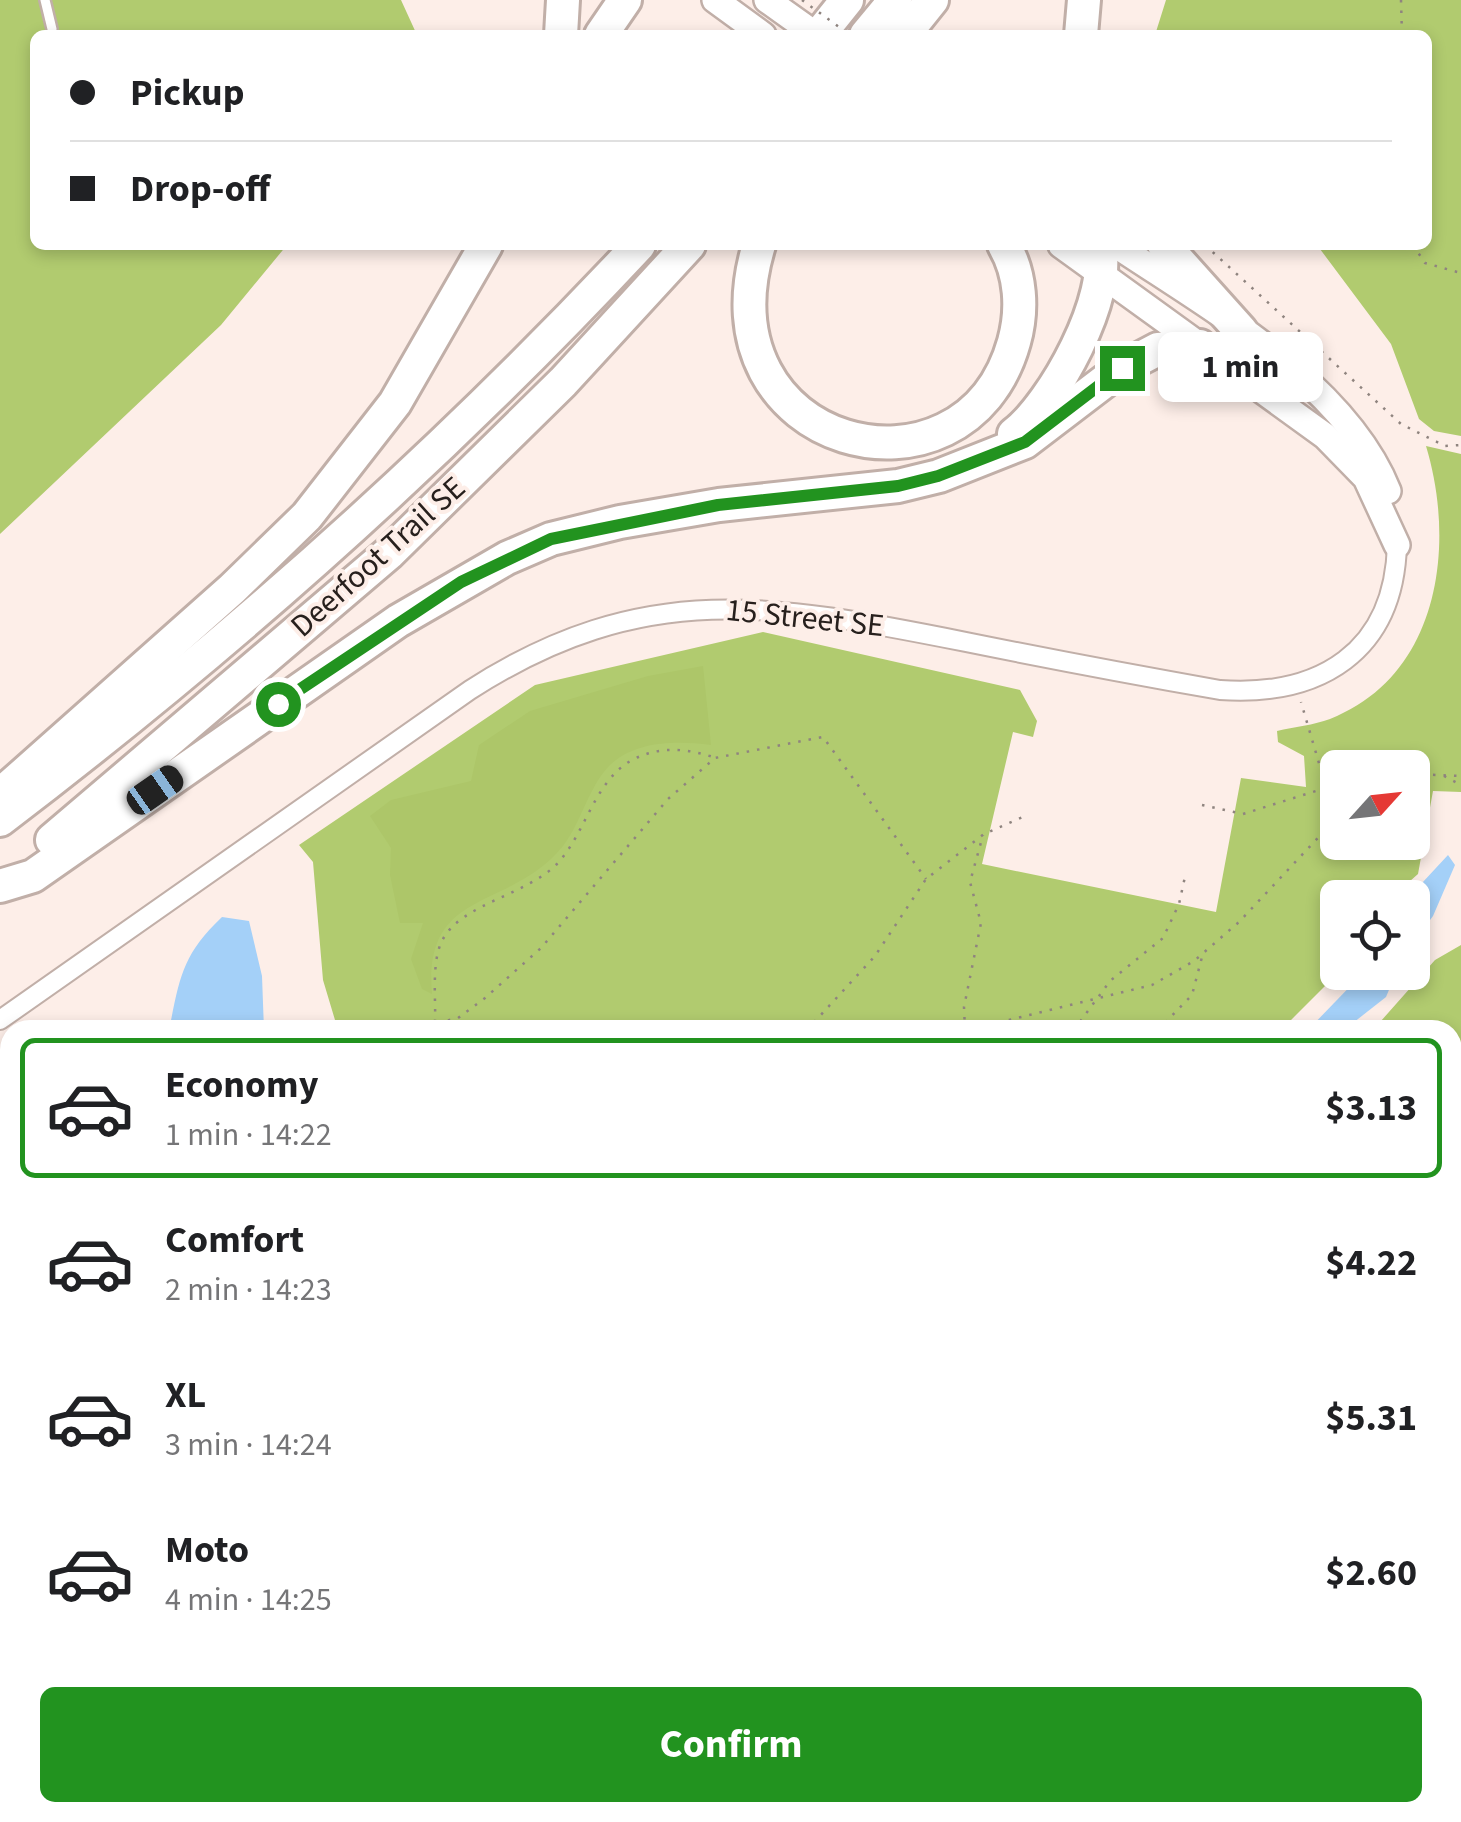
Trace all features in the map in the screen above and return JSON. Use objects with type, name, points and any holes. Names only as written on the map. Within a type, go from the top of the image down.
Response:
[{"type":"highway","points":[[561,30],[563,0]]},
{"type":"highway","points":[[605,30],[625,0]]},
{"type":"highway","points":[[822,30],[847,0]]},
{"type":"highway","points":[[870,30],[896,0]]},
{"type":"highway","points":[[908,30],[932,0]]},
{"type":"highway","points":[[1082,30],[1084,0]]},
{"type":"highway","points":[[0,795],[232,589],[318,504],[404,389],[483,250]]},
{"type":"highway","name":"Deerfoot Trail SE","points":[[0,820],[259,615],[531,360],[634,250]]},
{"type":"highway","name":"Deerfoot Trail SE","points":[[0,886],[389,554],[563,382],[684,250]]},
{"type":"highway","points":[[758,250],[748,292],[748,316],[764,375],[781,399],[806,418],[835,433],[872,443],[906,442],[940,431],[968,413],[992,387],[1009,362],[1021,310],[1019,285],[1006,250]]},
{"type":"highway","points":[[1168,250],[1241,331]]},
{"type":"highway","points":[[991,452],[1027,424],[1066,369],[1080,339],[1105,254]]},
{"type":"highway","points":[[0,886],[33,876],[398,621],[506,558],[551,539],[620,522],[718,505],[898,486],[938,476],[991,452],[1025,442],[1122,368],[1158,349],[1200,346]]},
{"type":"main road","points":[[767,0],[811,30]]},
{"type":"main road","points":[[721,4],[757,30]]},
{"type":"main road","points":[[1105,254],[1241,331],[1314,389],[1351,426],[1386,485],[1396,515],[1398,544]]},
{"type":"main road","points":[[1105,254],[1200,346],[1326,436],[1352,460],[1387,517],[1398,544]]},
{"type":"street","name":"15 Street SE","points":[[0,1020],[510,664],[620,620],[681,610],[767,608],[1220,690],[1261,693],[1296,686],[1344,664],[1366,642],[1396,574],[1398,544]]},
{"type":"lane","points":[[45,0],[52,29]]},
{"type":"path","points":[[802,0],[843,30]]},
{"type":"path","points":[[1401,0],[1402,30]]},
{"type":"path","points":[[1211,250],[1401,424],[1445,446],[1461,445]]},
{"type":"path","points":[[1416,250],[1425,264],[1461,273]]},
{"type":"path","points":[[1296,686],[1320,767]]},
{"type":"path","points":[[449,1020],[458,1018],[541,948],[668,799],[714,758],[824,737],[926,879]]},
{"type":"path","points":[[435,1020],[442,939],[466,916],[518,893],[555,865],[578,840],[607,782],[620,768],[659,750],[688,748],[714,758]]},
{"type":"path","points":[[1430,775],[1461,776]]},
{"type":"path","points":[[1443,775],[1461,785]]},
{"type":"path","points":[[1202,804],[1243,814],[1320,789]]},
{"type":"path","points":[[816,1020],[875,956],[926,879],[984,834],[1025,816]]},
{"type":"path","points":[[966,1020],[964,1007],[981,924],[970,882],[984,834]]},
{"type":"path","points":[[1008,1020],[1152,985],[1204,953],[1320,836]]},
{"type":"path","points":[[1081,1020],[1110,981],[1163,938],[1179,904],[1186,872]]},
{"type":"path","points":[[1168,1020],[1192,995],[1204,953]]},
{"type":"green space","points":[[0,0],[401,0],[415,30],[30,30],[30,250],[283,250],[221,325],[0,534]]},
{"type":"green space","points":[[1166,0],[1461,0],[1461,436],[1434,431],[1419,419],[1391,344],[1321,250],[1432,250],[1432,30],[1157,30]]},
{"type":"green space","points":[[1426,446],[1461,454],[1461,792],[1433,791],[1430,808],[1430,750],[1320,750],[1320,860],[1421,860],[1418,874],[1411,880],[1320,880],[1321,990],[1291,1020],[335,1020],[323,980],[313,862],[299,845],[535,685],[763,632],[1020,690],[1037,721],[1033,737],[1013,732],[982,864],[1216,912],[1241,778],[1306,787],[1304,756],[1278,742],[1277,731],[1330,719],[1367,699],[1396,672],[1417,640],[1438,565],[1435,484]]},
{"type":"green space","points":[[703,666],[711,745],[671,743],[644,747],[609,766],[563,846],[542,867],[456,917],[441,935],[433,959],[432,994],[422,989],[411,959],[423,923],[400,923],[390,875],[391,848],[370,816],[391,800],[471,781],[479,745],[530,711],[648,676]]},
{"type":"green space","points":[[1461,945],[1461,1020],[1382,1020],[1408,990],[1430,990],[1430,966]]},
{"type":"water","points":[[1448,855],[1455,865],[1430,920],[1430,880],[1425,880]]},
{"type":"water","points":[[222,917],[249,921],[262,976],[264,1020],[171,1020],[185,968]]},
{"type":"water","points":[[1347,990],[1389,990],[1386,997],[1357,1020],[1318,1020]]},
{"type":"route","points":[[278,704],[461,582],[551,539],[718,505],[807,498],[898,486],[938,476],[991,452],[1025,442],[1072,410],[1122,368]]}]
